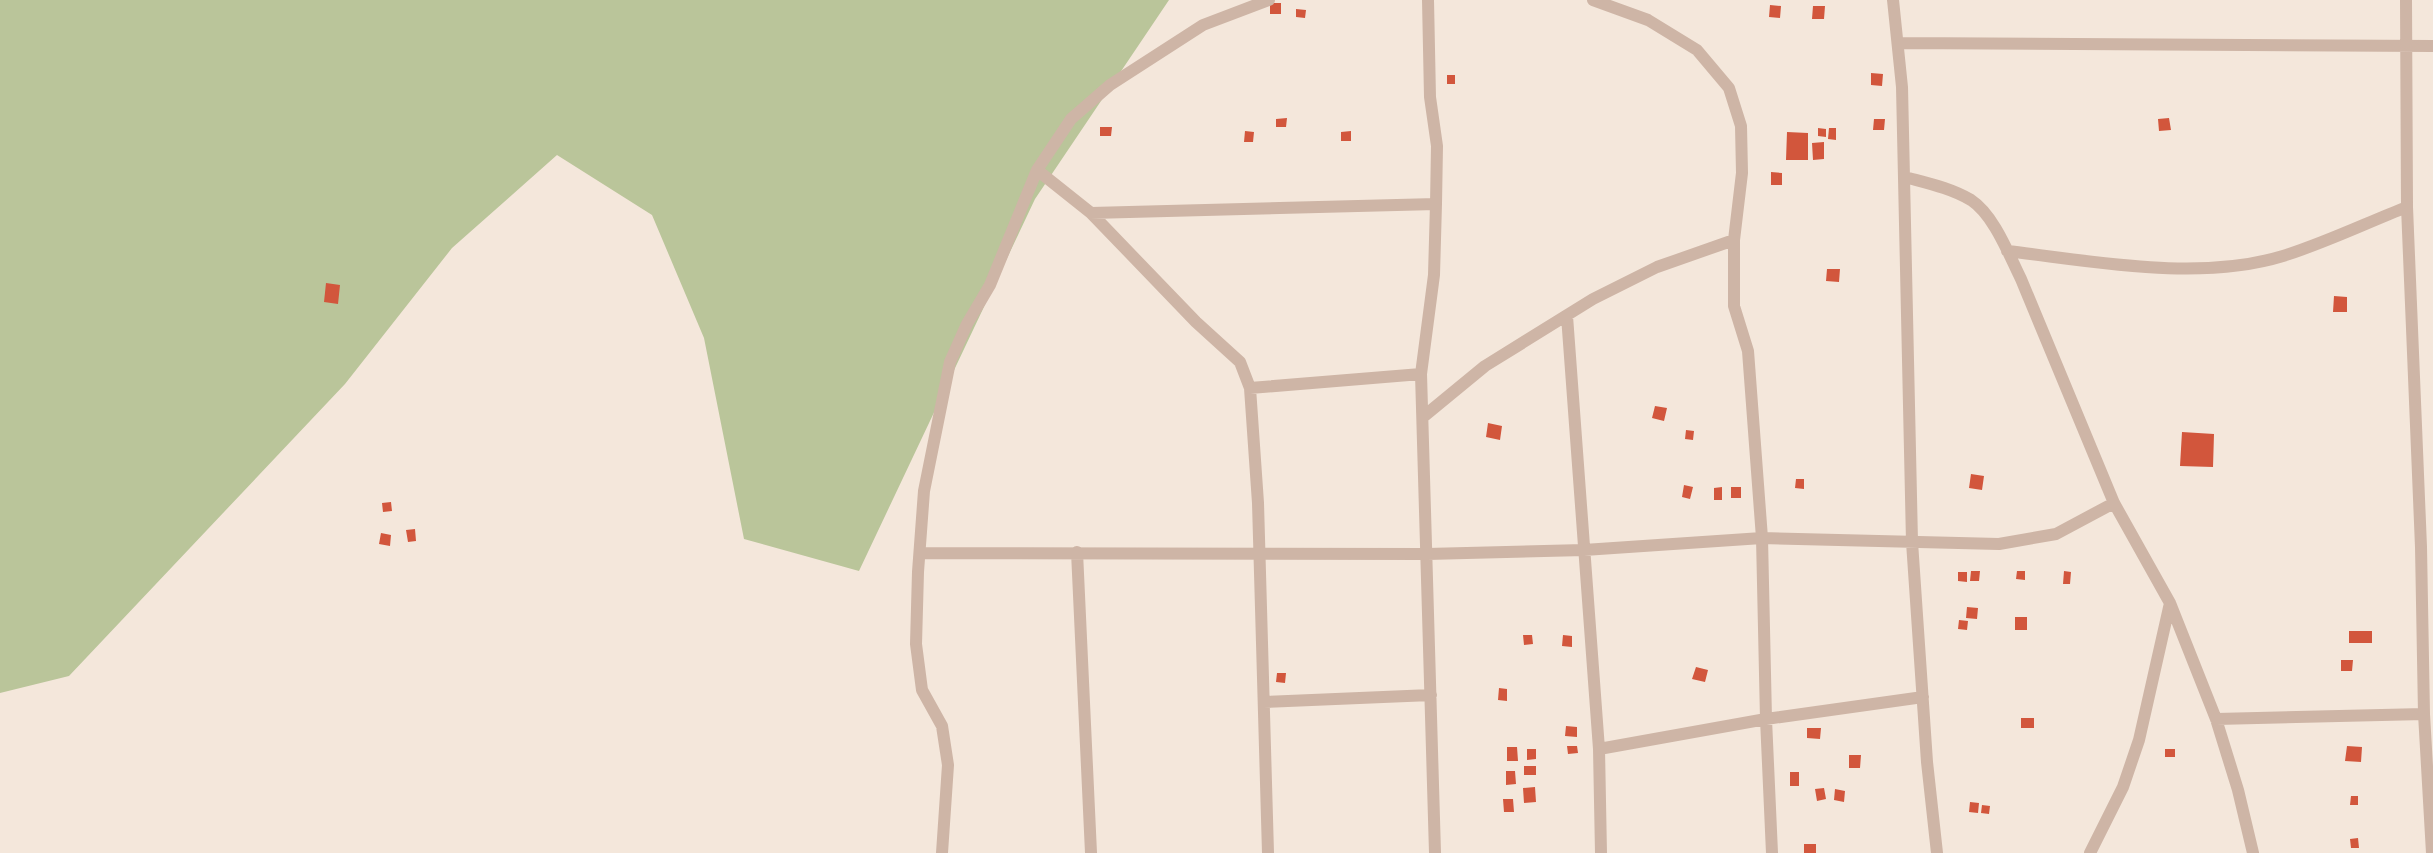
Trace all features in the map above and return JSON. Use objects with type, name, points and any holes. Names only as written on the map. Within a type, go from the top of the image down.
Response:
[{"type":"street","points":[[942,853],[948,765],[942,726],[922,690],[916,644],[924,491],[950,362],[967,324],[990,285],[1037,170],[1071,119],[1110,85],[1203,25],[1269,0]]},
{"type":"street","points":[[1428,0],[1430,97],[1437,146],[1436,204],[1434,275],[1421,374],[1428,554],[1435,853]]},
{"type":"street","points":[[1593,0],[1648,20],[1697,50],[1729,88],[1741,126],[1742,173],[1734,240],[1734,306],[1748,351],[1762,538],[1766,719],[1772,853]]},
{"type":"street","points":[[1893,0],[1902,87],[1912,542],[1927,762],[1937,853]]},
{"type":"street","points":[[2406,0],[2407,208],[2427,548],[2424,714],[2432,853]]},
{"type":"street","points":[[1898,43],[2433,46]]},
{"type":"street","points":[[1037,170],[1091,213],[1196,322],[1240,362],[1250,388],[1260,552],[1268,853]]},
{"type":"street","points":[[1905,177],[1947,189],[1972,201],[1993,225],[2021,279],[2114,503],[2170,603],[2216,719],[2238,790],[2253,853]]},
{"type":"street","points":[[1091,213],[1436,204]]},
{"type":"street","points":[[2006,251],[2147,268],[2226,266],[2282,256],[2407,208]]},
{"type":"street","points":[[1423,417],[1485,366],[1593,299],[1657,267],[1734,240]]},
{"type":"street","points":[[1567,316],[1599,749],[1601,853]]},
{"type":"street","points":[[1250,388],[1421,374]]},
{"type":"street","points":[[920,553],[1260,552],[1428,554],[1584,550],[1762,538],[1999,544],[2056,534],[2114,503]]},
{"type":"street","points":[[1077,552],[1091,853]]},
{"type":"street","points":[[2090,853],[2123,787],[2139,740],[2170,603]]},
{"type":"street","points":[[1264,702],[1431,695]]},
{"type":"street","points":[[1599,749],[1766,719],[1923,697]]},
{"type":"street","points":[[2216,719],[2424,714]]},
{"type":"green space","points":[[0,0],[1169,0],[1035,199],[859,571],[744,539],[704,338],[652,215],[557,155],[452,248],[345,384],[69,676],[0,693]]},
{"type":"building","points":[[1270,3],[1281,3],[1281,14],[1270,14]]},
{"type":"building","points":[[1770,5],[1781,6],[1780,18],[1769,17]]},
{"type":"building","points":[[1813,6],[1825,6],[1824,19],[1812,19]]},
{"type":"building","points":[[1296,9],[1306,10],[1305,18],[1296,17]]},
{"type":"building","points":[[1871,73],[1883,74],[1882,86],[1871,85]]},
{"type":"building","points":[[1447,75],[1455,75],[1455,84],[1447,84]]},
{"type":"building","points":[[1287,118],[1286,127],[1276,127],[1276,119]]},
{"type":"building","points":[[2169,118],[2171,130],[2159,131],[2158,119]]},
{"type":"building","points":[[1874,119],[1885,119],[1884,130],[1873,130]]},
{"type":"building","points":[[1100,127],[1112,127],[1111,136],[1100,136]]},
{"type":"building","points":[[1818,128],[1826,129],[1826,137],[1818,136]]},
{"type":"building","points":[[1829,128],[1836,128],[1836,140],[1828,139]]},
{"type":"building","points":[[1245,131],[1254,132],[1253,142],[1244,142]]},
{"type":"building","points":[[1351,131],[1351,141],[1341,141],[1341,132]]},
{"type":"building","points":[[1787,132],[1808,133],[1808,160],[1786,160]]},
{"type":"building","points":[[1824,142],[1824,159],[1813,160],[1812,143]]},
{"type":"building","points":[[1771,172],[1782,173],[1782,185],[1771,185]]},
{"type":"building","points":[[1827,269],[1840,269],[1839,282],[1826,281]]},
{"type":"building","points":[[326,283],[340,285],[338,304],[324,302]]},
{"type":"building","points":[[2334,296],[2347,297],[2347,312],[2333,312]]},
{"type":"building","points":[[1655,406],[1667,408],[1664,421],[1652,418]]},
{"type":"building","points":[[1488,423],[1502,426],[1500,440],[1486,437]]},
{"type":"building","points":[[1686,430],[1694,431],[1693,440],[1685,439]]},
{"type":"building","points":[[2182,432],[2214,434],[2213,467],[2180,466]]},
{"type":"building","points":[[1971,474],[1984,476],[1982,490],[1969,488]]},
{"type":"building","points":[[1796,479],[1804,479],[1804,489],[1795,488]]},
{"type":"building","points":[[1684,485],[1693,487],[1690,499],[1682,497]]},
{"type":"building","points":[[1722,487],[1722,500],[1714,500],[1714,488]]},
{"type":"building","points":[[1731,487],[1741,487],[1741,498],[1731,498]]},
{"type":"building","points":[[391,502],[392,511],[383,512],[382,503]]},
{"type":"building","points":[[415,529],[416,541],[408,542],[406,530]]},
{"type":"building","points":[[381,533],[391,535],[390,546],[379,544]]},
{"type":"building","points":[[1971,571],[1980,571],[1979,581],[1970,581]]},
{"type":"building","points":[[2017,571],[2025,571],[2025,580],[2016,579]]},
{"type":"building","points":[[2064,571],[2071,572],[2070,584],[2063,584]]},
{"type":"building","points":[[1958,572],[1967,572],[1967,582],[1958,581]]},
{"type":"building","points":[[1967,607],[1978,608],[1977,619],[1966,618]]},
{"type":"building","points":[[2015,617],[2027,617],[2027,630],[2015,630]]},
{"type":"building","points":[[1959,620],[1968,621],[1967,630],[1958,629]]},
{"type":"building","points":[[2349,631],[2372,631],[2372,643],[2349,643]]},
{"type":"building","points":[[1523,635],[1532,635],[1533,644],[1524,645]]},
{"type":"building","points":[[1563,635],[1572,636],[1572,647],[1562,646]]},
{"type":"building","points":[[2341,660],[2353,660],[2352,671],[2341,671]]},
{"type":"building","points":[[1696,667],[1708,670],[1705,682],[1692,679]]},
{"type":"building","points":[[1277,673],[1286,673],[1285,683],[1276,682]]},
{"type":"building","points":[[1499,688],[1507,689],[1507,701],[1498,700]]},
{"type":"building","points":[[2021,718],[2034,718],[2034,728],[2021,728]]},
{"type":"building","points":[[1566,726],[1577,727],[1577,737],[1565,736]]},
{"type":"building","points":[[1807,728],[1821,728],[1820,739],[1807,738]]},
{"type":"building","points":[[1567,746],[1577,746],[1578,753],[1568,754]]},
{"type":"building","points":[[2347,746],[2362,747],[2361,762],[2345,761]]},
{"type":"building","points":[[1507,747],[1517,747],[1518,761],[1507,761]]},
{"type":"building","points":[[1527,749],[1536,749],[1536,759],[1527,760]]},
{"type":"building","points":[[2165,749],[2175,749],[2175,757],[2165,757]]},
{"type":"building","points":[[1849,755],[1861,755],[1860,768],[1849,768]]},
{"type":"building","points":[[1524,766],[1536,766],[1536,775],[1524,775]]},
{"type":"building","points":[[1506,771],[1515,771],[1516,784],[1506,785]]},
{"type":"building","points":[[1790,772],[1799,772],[1799,786],[1790,786]]},
{"type":"building","points":[[1535,787],[1536,802],[1524,803],[1523,788]]},
{"type":"building","points":[[1824,788],[1826,799],[1817,801],[1815,789]]},
{"type":"building","points":[[1835,789],[1845,791],[1844,802],[1834,800]]},
{"type":"building","points":[[2351,796],[2358,796],[2358,805],[2350,805]]},
{"type":"building","points":[[1503,799],[1513,799],[1514,812],[1504,812]]},
{"type":"building","points":[[1970,802],[1979,803],[1978,813],[1969,812]]},
{"type":"building","points":[[1982,805],[1990,806],[1989,814],[1981,813]]},
{"type":"building","points":[[2358,838],[2359,848],[2351,848],[2350,839]]},
{"type":"building","points":[[1804,844],[1816,844],[1816,853],[1804,853]]}]
